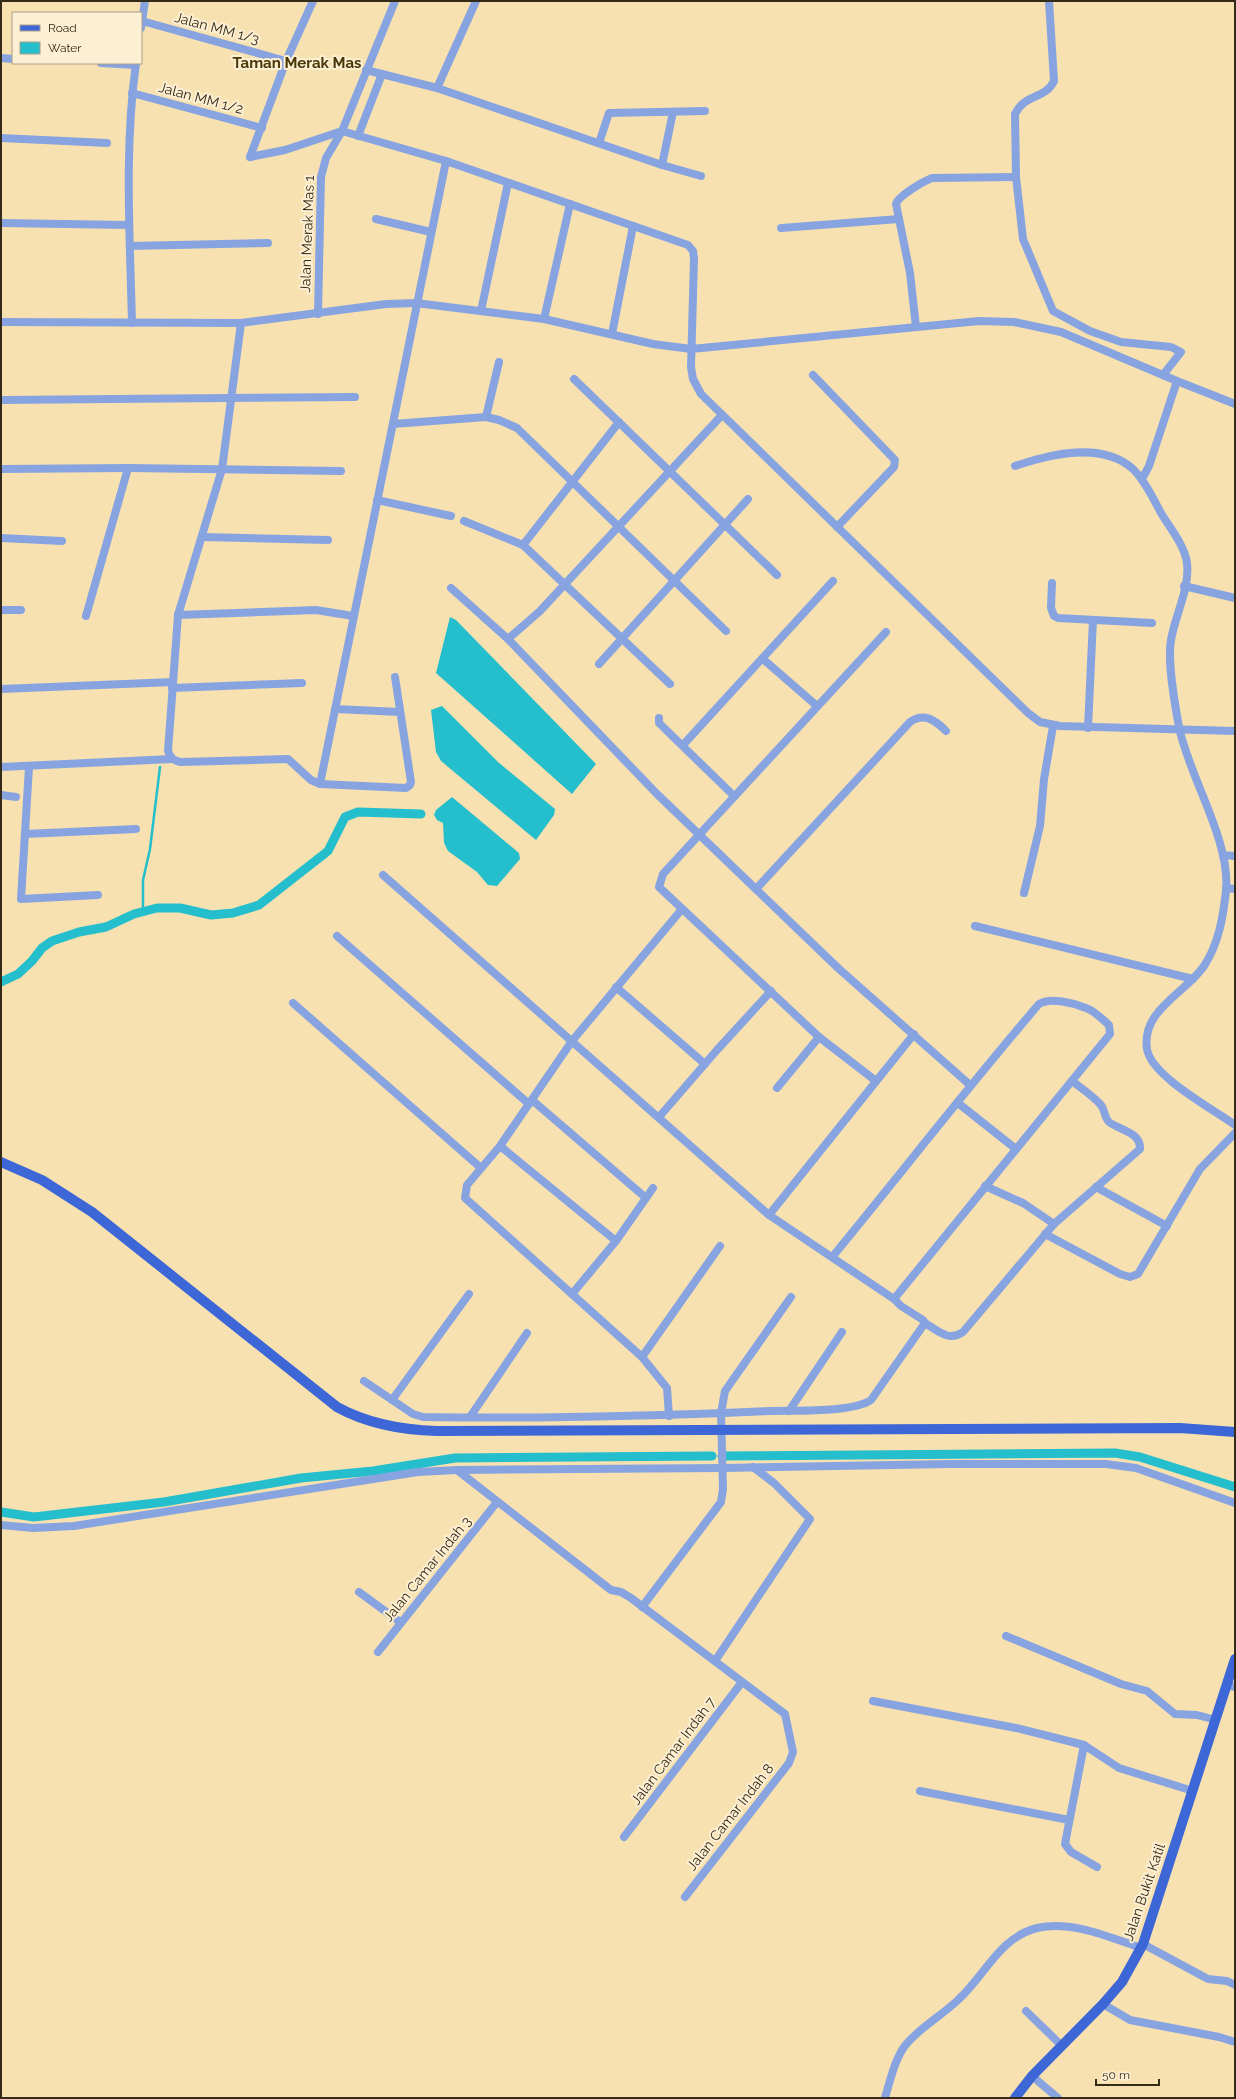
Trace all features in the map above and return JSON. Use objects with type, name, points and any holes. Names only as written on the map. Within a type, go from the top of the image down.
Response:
[{"type":"main road","points":[[1,1162],[42,1180],[92,1212],[322,1396],[353,1416],[392,1427],[436,1431],[1180,1428],[1233,1431]]},
{"type":"main road","name":"Jalan Bukit Katil","points":[[1015,2098],[1032,2076],[1103,2004],[1122,1982],[1142,1946],[1216,1720],[1231,1686],[1235,1658]]},
{"type":"street","points":[[142,24],[145,1]]},
{"type":"street","points":[[313,1],[286,60],[250,157],[285,150],[342,131],[446,161],[688,245],[693,251],[694,259],[691,349],[692,374],[701,394],[1028,713],[1040,722],[1053,726],[1235,731]]},
{"type":"street","name":"Jalan Merak Mas 1","points":[[318,314],[321,177],[326,158],[342,131],[395,1]]},
{"type":"street","points":[[436,88],[476,1]]},
{"type":"street","points":[[1050,1],[1054,81],[1050,89],[1028,99],[1019,106],[1015,114],[1016,177],[1024,239],[1053,311],[1090,331],[1121,342],[1171,348],[1181,352],[1163,375]]},
{"type":"street","name":"Jalan MM 1/3","points":[[142,24],[286,60]]},
{"type":"street","points":[[1,58],[12,59]]},
{"type":"street","points":[[132,323],[128,225],[128,160],[132,93],[136,64]]},
{"type":"street","points":[[366,70],[436,88],[662,165],[700,176]]},
{"type":"street","points":[[358,136],[382,74]]},
{"type":"street","name":"Jalan MM 1/2","points":[[132,93],[262,128]]},
{"type":"street","points":[[599,143],[609,113],[705,111]]},
{"type":"street","points":[[662,165],[673,112]]},
{"type":"street","points":[[1,138],[107,143]]},
{"type":"street","points":[[320,784],[416,303],[446,161]]},
{"type":"street","points":[[916,327],[910,273],[896,204],[897,200],[920,184],[938,177],[957,179],[1016,177]]},
{"type":"street","points":[[481,311],[508,183]]},
{"type":"street","points":[[544,318],[570,204]]},
{"type":"street","points":[[376,219],[431,232]]},
{"type":"street","points":[[781,228],[899,219]]},
{"type":"street","points":[[1,223],[128,225]]},
{"type":"street","points":[[612,334],[633,226]]},
{"type":"street","points":[[130,246],[268,243]]},
{"type":"street","points":[[1,322],[241,323],[386,304],[416,303],[544,318],[661,345],[691,349],[980,321],[1031,324],[1061,332],[1235,404]]},
{"type":"street","points":[[172,759],[168,751],[178,615],[222,469],[241,323]]},
{"type":"street","points":[[486,417],[500,362]]},
{"type":"street","points":[[813,375],[895,460],[894,467],[837,527]]},
{"type":"street","points":[[574,379],[777,575]]},
{"type":"street","points":[[1142,479],[1149,466],[1177,381]]},
{"type":"street","points":[[1,400],[355,397]]},
{"type":"street","points":[[508,639],[540,611],[722,415]]},
{"type":"street","points":[[392,424],[486,417],[499,420],[516,428],[620,526],[726,631]]},
{"type":"street","points":[[523,546],[619,422]]},
{"type":"street","points":[[1015,466],[1040,457],[1061,454],[1102,455],[1120,459],[1132,468],[1142,479],[1185,554],[1187,564],[1184,586],[1171,640],[1170,656],[1180,729],[1222,855],[1226,888],[1222,923],[1217,942],[1203,967],[1193,979],[1161,1008],[1147,1039],[1149,1058],[1161,1074],[1235,1125]]},
{"type":"street","points":[[86,616],[128,468]]},
{"type":"street","points":[[1,469],[128,468],[341,471]]},
{"type":"street","points":[[599,664],[748,499]]},
{"type":"street","points":[[377,500],[451,516]]},
{"type":"street","points":[[464,521],[523,546],[670,684]]},
{"type":"street","points":[[202,536],[328,540]]},
{"type":"street","points":[[1,538],[62,541]]},
{"type":"street","points":[[682,746],[833,581]]},
{"type":"street","points":[[1052,583],[1051,608],[1054,616],[1058,618],[1152,623]]},
{"type":"street","points":[[1184,586],[1235,598]]},
{"type":"street","points":[[451,588],[508,639],[657,794],[698,834],[838,968],[970,1085]]},
{"type":"street","points":[[1,610],[21,610]]},
{"type":"street","points":[[178,615],[316,610],[353,616]]},
{"type":"street","points":[[1088,728],[1093,620]]},
{"type":"street","points":[[876,1081],[819,1037],[659,887],[659,882],[663,874],[698,834],[886,632]]},
{"type":"street","points":[[762,659],[817,706]]},
{"type":"street","points":[[1,767],[29,767],[172,759],[181,762],[288,759],[311,780],[320,784],[406,788],[411,782],[395,677]]},
{"type":"street","points":[[1,689],[302,683]]},
{"type":"street","points":[[335,709],[400,712]]},
{"type":"street","points":[[659,718],[660,723],[682,746],[734,796]]},
{"type":"street","points":[[756,889],[910,722],[915,718],[930,718],[946,730]]},
{"type":"street","points":[[1024,893],[1040,826],[1044,779],[1053,726]]},
{"type":"street","points":[[29,767],[21,899],[98,895]]},
{"type":"street","points":[[1,795],[16,797]]},
{"type":"street","points":[[25,834],[136,829]]},
{"type":"street","points":[[1222,855],[1235,856]]},
{"type":"street","points":[[383,875],[769,1215],[833,1256],[925,1323],[950,1337],[957,1336],[963,1332],[1044,1234],[1054,1224],[1137,1153],[1140,1145],[1133,1135],[1110,1123],[1105,1118],[1100,1104],[1072,1081]]},
{"type":"street","points":[[1226,888],[1235,889]]},
{"type":"street","points":[[670,1416],[667,1388],[642,1357],[465,1198],[467,1185],[500,1146],[572,1041],[682,909]]},
{"type":"street","points":[[975,926],[1193,979]]},
{"type":"street","points":[[337,936],[646,1198]]},
{"type":"street","points":[[616,987],[705,1064]]},
{"type":"street","points":[[659,1118],[705,1064],[771,991]]},
{"type":"street","points":[[833,1256],[958,1103],[970,1085],[1039,1004],[1048,1001],[1086,1008],[1109,1025],[1111,1029],[1110,1034],[894,1299]]},
{"type":"street","points":[[293,1003],[481,1168]]},
{"type":"street","points":[[769,1215],[914,1034]]},
{"type":"street","points":[[777,1088],[819,1037]]},
{"type":"street","points":[[958,1103],[1016,1149]]},
{"type":"street","points":[[1044,1234],[1120,1274],[1130,1277],[1141,1271],[1200,1169],[1235,1133]]},
{"type":"street","points":[[500,1146],[616,1241]]},
{"type":"street","points":[[985,1186],[1023,1203],[1054,1224]]},
{"type":"street","points":[[572,1294],[616,1241],[653,1188]]},
{"type":"street","points":[[1096,1188],[1167,1226]]},
{"type":"street","points":[[642,1357],[720,1246]]},
{"type":"street","points":[[392,1400],[469,1294]]},
{"type":"street","points":[[642,1607],[721,1502],[723,1489],[723,1468],[721,1414],[725,1391],[791,1298]]},
{"type":"street","points":[[364,1381],[413,1414],[423,1417],[670,1416],[829,1409],[866,1404],[875,1395],[925,1323]]},
{"type":"street","points":[[789,1411],[842,1332]]},
{"type":"street","points":[[470,1416],[527,1333]]},
{"type":"street","points":[[1,1525],[33,1528],[74,1526],[418,1472],[457,1470],[723,1468],[951,1464],[1106,1464],[1136,1468],[1235,1503]]},
{"type":"street","points":[[715,1661],[810,1519],[774,1483],[753,1467]]},
{"type":"street","points":[[457,1470],[496,1502],[611,1590],[625,1594],[742,1682]]},
{"type":"street","name":"Jalan Camar Indah 3","points":[[378,1652],[400,1622],[496,1502]]},
{"type":"street","points":[[359,1592],[400,1622]]},
{"type":"street","points":[[1006,1636],[1121,1684],[1148,1691],[1175,1714],[1197,1715],[1216,1720]]},
{"type":"street","name":"Jalan Camar Indah 8","points":[[684,1897],[789,1763],[793,1752],[785,1714],[742,1682]]},
{"type":"street","name":"Jalan Camar Indah 7","points":[[624,1837],[742,1682]]},
{"type":"street","points":[[873,1701],[1016,1728],[1084,1745],[1119,1768],[1193,1791]]},
{"type":"street","points":[[1084,1745],[1065,1841],[1066,1848],[1097,1867]]},
{"type":"street","points":[[920,1791],[1069,1820]]},
{"type":"street","points":[[884,2098],[897,2061],[905,2045],[960,1998],[1001,1950],[1024,1933],[1036,1928],[1064,1926],[1142,1946],[1208,1979],[1227,1981],[1235,1985]]},
{"type":"street","points":[[1103,2004],[1130,2020],[1219,2037],[1235,2042]]},
{"type":"street","points":[[1026,2011],[1062,2046]]},
{"type":"street","points":[[1032,2076],[1058,2098]]},
{"type":"water","points":[[450,617],[456,620],[596,764],[572,794],[436,673]]},
{"type":"water","points":[[442,706],[498,762],[555,809],[554,815],[536,840],[441,761],[436,752],[431,710]]},
{"type":"water","points":[[452,797],[519,853],[520,859],[497,886],[488,885],[477,872],[448,851],[444,843],[443,823],[437,820],[434,815],[436,810]]},
{"type":"waterway","points":[[143,912],[143,880],[150,849],[160,767]]},
{"type":"waterway","points":[[1,982],[18,974],[32,961],[42,948],[52,941],[79,932],[106,927],[134,914],[157,908],[180,908],[211,915],[233,913],[259,905],[328,851],[345,817],[358,812],[421,814]]},
{"type":"waterway","points":[[722,1456],[1115,1453],[1140,1457],[1235,1487]]},
{"type":"waterway","points":[[1,1512],[34,1517],[164,1502],[301,1478],[373,1471],[455,1458],[712,1456]]},
{"type":"district","name":"Taman Merak Mas","points":[[297,63]]}]
